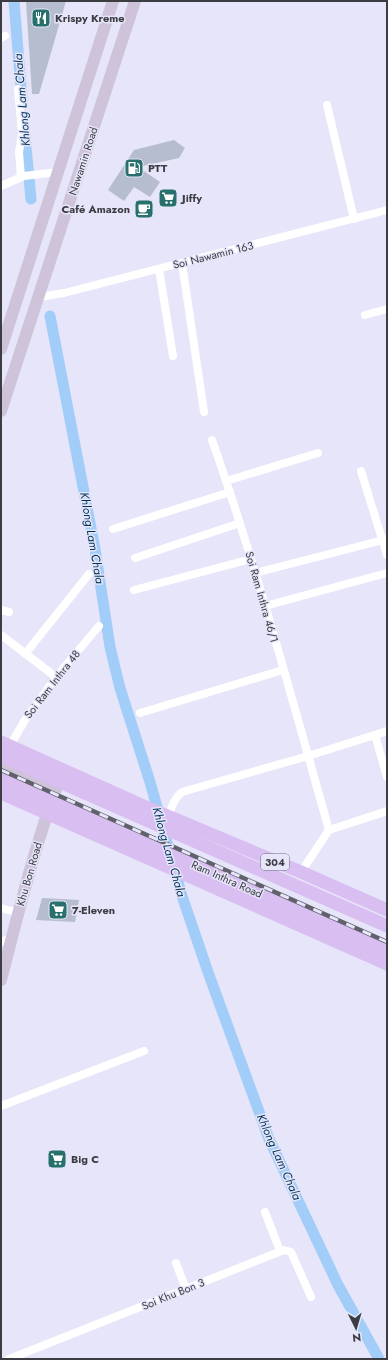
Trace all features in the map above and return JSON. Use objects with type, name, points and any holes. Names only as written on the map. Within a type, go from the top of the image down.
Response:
[{"type":"main road","name":"Nawamin Road","points":[[1,349],[113,1]]},
{"type":"main road","name":"Nawamin Road","points":[[1,411],[135,1]]},
{"type":"main road","name":"304","points":[[4,748],[63,770],[124,798],[301,872],[387,910]]},
{"type":"main road","name":"Ram Inthra Road","points":[[4,748],[295,886],[387,926]]},
{"type":"main road","points":[[1,764],[50,788],[53,796]]},
{"type":"main road","name":"Khu Bon Road","points":[[1,980],[7,940],[19,913],[33,857],[63,770]]},
{"type":"main road","name":"Ram Inthra Road","points":[[1,779],[387,951]]},
{"type":"main road","name":"Ram Inthra Road","points":[[1,793],[387,964]]},
{"type":"main road","points":[[105,838],[99,828],[103,814],[114,803],[124,798]]},
{"type":"street","points":[[18,89],[22,134],[19,152],[22,177]]},
{"type":"street","points":[[327,105],[354,219]]},
{"type":"street","points":[[1,186],[22,177],[58,172]]},
{"type":"street","name":"Soi Nawamin 163","points":[[39,297],[64,293],[387,210]]},
{"type":"street","points":[[182,263],[204,412]]},
{"type":"street","points":[[159,269],[173,356]]},
{"type":"street","points":[[365,315],[387,309]]},
{"type":"street","name":"Soi Ram Inthra 46/1","points":[[212,440],[251,559],[329,830]]},
{"type":"street","points":[[226,481],[318,453]]},
{"type":"street","points":[[361,471],[385,540],[387,555]]},
{"type":"street","points":[[113,529],[230,492]]},
{"type":"street","points":[[134,558],[240,523]]},
{"type":"street","points":[[380,529],[387,524]]},
{"type":"street","points":[[255,573],[385,540]]},
{"type":"street","points":[[134,590],[251,559]]},
{"type":"street","points":[[265,606],[387,572]]},
{"type":"street","points":[[26,654],[89,574]]},
{"type":"street","name":"Soi Ram Inthra 48","points":[[4,748],[56,677],[99,626]]},
{"type":"street","points":[[1,635],[56,677]]},
{"type":"street","points":[[140,713],[283,670]]},
{"type":"street","points":[[166,816],[173,802],[182,792],[308,756],[387,731]]},
{"type":"street","points":[[374,735],[387,777]]},
{"type":"street","points":[[301,872],[329,830],[387,811]]},
{"type":"street","points":[[1,908],[19,913]]},
{"type":"street","points":[[1,1106],[144,1051]]},
{"type":"street","points":[[265,1212],[280,1251],[284,1250],[291,1252],[312,1296]]},
{"type":"street","name":"Soi Khu Bon 3","points":[[9,1359],[280,1251]]},
{"type":"street","points":[[176,1262],[186,1289]]},
{"type":"building","points":[[26,1],[66,1],[39,94],[32,94]]},
{"type":"building","name":"PTT","points":[[174,140],[185,148],[179,158],[138,167],[160,182],[150,197],[134,187],[124,201],[108,190],[134,150]]},
{"type":"building","name":"7-Eleven","points":[[42,898],[79,900],[75,922],[36,920]]},
{"type":"waterway","name":"Khlong Lam Chala","points":[[14,1],[22,100]]},
{"type":"waterway","name":"Khlong Lam Chala","points":[[24,126],[31,199]]},
{"type":"waterway","name":"Khlong Lam Chala","points":[[50,316],[95,549],[110,647],[120,688],[150,782],[182,896],[209,975],[269,1139],[338,1285],[379,1359]]},
{"type":"railway","points":[[1,770],[387,942]]},
{"type":"place","name":"Krispy Kreme","points":[[41,18]]},
{"type":"place","name":"PTT","points":[[134,168]]},
{"type":"place","name":"Jiffy","points":[[168,198]]},
{"type":"place","name":"Café Amazon","points":[[144,209]]},
{"type":"place","name":"7-Eleven","points":[[58,910]]},
{"type":"place","name":"Big C","points":[[57,1159]]}]
